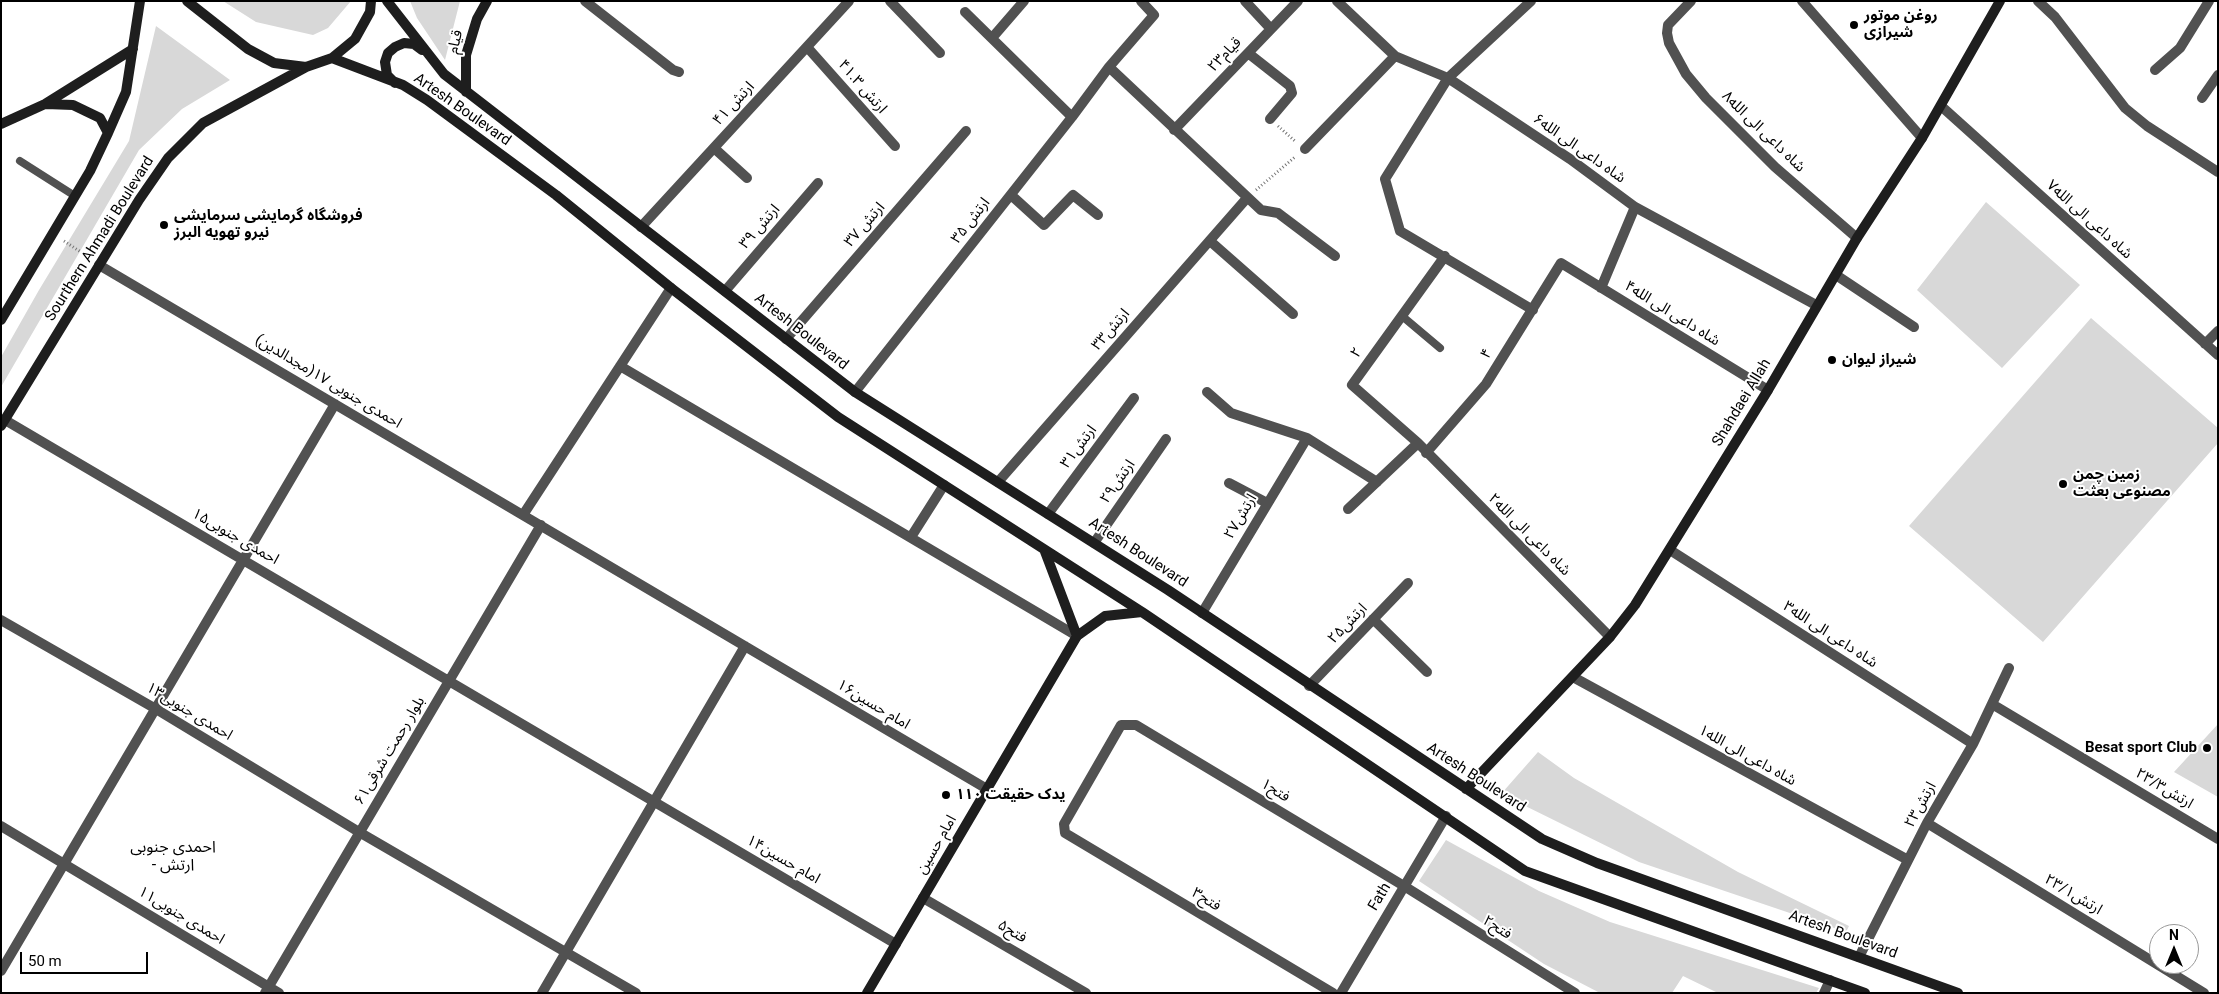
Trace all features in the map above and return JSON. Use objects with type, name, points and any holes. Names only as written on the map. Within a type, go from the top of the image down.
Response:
[{"type":"main road","points":[[1,320],[90,172],[108,134],[126,92],[140,1]]},
{"type":"main road","points":[[187,1],[248,49],[274,63],[306,67]]},
{"type":"main road","points":[[332,58],[355,39],[370,12],[371,1]]},
{"type":"main road","name":"Artesh Boulevard","points":[[387,1],[444,74],[856,392],[1202,613],[1309,686],[1542,839],[1597,863],[1958,993]]},
{"type":"main road","name":"قیام","points":[[466,92],[466,55],[477,20],[487,1]]},
{"type":"main road","name":"Shahdaei Allah","points":[[1466,789],[1610,637],[1635,605],[1768,390],[1816,305],[1857,238],[1922,138],[2000,1]]},
{"type":"main road","points":[[396,84],[388,75],[386,62],[388,53],[395,46],[404,43],[414,44],[429,54]]},
{"type":"main road","points":[[1,124],[45,104],[133,49]]},
{"type":"main road","name":"Sourthern Ahmadi Boulevard","points":[[3,423],[139,200],[168,158],[204,123],[306,67],[332,58]]},
{"type":"main road","name":"Artesh Boulevard","points":[[332,58],[396,84],[403,85],[427,100],[548,190],[671,288],[838,416],[1142,612],[1525,871],[1865,993]]},
{"type":"main road","points":[[45,104],[73,105],[100,118],[108,134]]},
{"type":"main road","points":[[1044,549],[1077,636],[1105,616],[1142,612]]},
{"type":"main road","name":"امام حسین","points":[[868,993],[1077,636]]},
{"type":"street","points":[[585,1],[673,70],[679,72]]},
{"type":"street","name":"ارتش ۴۱","points":[[641,227],[849,1]]},
{"type":"street","points":[[890,1],[940,53]]},
{"type":"street","points":[[992,38],[1024,1]]},
{"type":"street","name":"ارتش ۳۵","points":[[856,392],[1072,117],[1108,67],[1154,15],[1141,1]]},
{"type":"street","points":[[1245,1],[1271,29]]},
{"type":"street","name":"قیام۲۳","points":[[1174,130],[1298,1]]},
{"type":"street","name":"شاه داعی الی الله۶","points":[[1337,1],[1395,56],[1448,78],[1570,159],[1635,207],[1816,305]]},
{"type":"street","points":[[1531,1],[1448,78],[1385,179],[1400,231],[1445,256],[1532,310]]},
{"type":"street","name":"شاه داعی الی الله۸","points":[[1691,1],[1668,24],[1666,33],[1668,43],[1686,74],[1706,98],[1775,167],[1857,238]]},
{"type":"street","points":[[1802,1],[1922,138]]},
{"type":"street","points":[[2038,1],[2055,17],[2125,108],[2155,131],[2218,172]]},
{"type":"street","points":[[2155,70],[2180,48],[2209,1]]},
{"type":"street","points":[[965,12],[1072,117]]},
{"type":"street","name":"ارتش ۴۱.۳","points":[[807,46],[894,146]]},
{"type":"street","points":[[1248,53],[1290,86],[1292,94],[1270,119]]},
{"type":"street","points":[[1304,149],[1395,56]]},
{"type":"street","points":[[1108,67],[1261,210],[1278,213],[1335,256]]},
{"type":"street","points":[[2202,98],[2218,75]]},
{"type":"street","name":"شاه داعی الی الله۷","points":[[1940,106],[2218,355]]},
{"type":"street","name":"ارتش ۳۷","points":[[786,339],[966,131]]},
{"type":"street","points":[[714,148],[747,178]]},
{"type":"street","name":"ارتش ۳۹","points":[[725,291],[818,183]]},
{"type":"street","points":[[1011,195],[1044,225],[1073,194],[1098,215]]},
{"type":"street","name":"ارتش۳۳","points":[[998,482],[1247,198]]},
{"type":"street","points":[[1601,288],[1635,207]]},
{"type":"street","points":[[1210,241],[1293,314]]},
{"type":"street","name":"۲","points":[[1426,453],[1418,443],[1352,385],[1445,256]]},
{"type":"street","name":"شاه داعی الی الله۴","points":[[1560,263],[1768,390]]},
{"type":"street","name":"۴","points":[[1426,453],[1486,384],[1560,263]]},
{"type":"street","name":"احمدی جنوبی ۱۷(مجدالدین)","points":[[100,265],[541,525]]},
{"type":"street","points":[[1836,275],[1914,327]]},
{"type":"street","points":[[523,515],[671,288]]},
{"type":"street","points":[[2205,344],[2218,331]]},
{"type":"street","points":[[620,366],[1077,636]]},
{"type":"street","points":[[1207,392],[1232,413],[1307,438],[1377,482]]},
{"type":"street","name":"ارتش۳۱","points":[[1048,514],[1134,398]]},
{"type":"street","points":[[1,971],[335,404]]},
{"type":"street","name":"احمدی جنوبی۱۵","points":[[3,423],[243,560],[654,801]]},
{"type":"street","name":"ارتش۲۷","points":[[1202,613],[1307,438]]},
{"type":"street","name":"ارتش۲۹","points":[[1094,543],[1166,439]]},
{"type":"street","points":[[1348,509],[1418,443]]},
{"type":"street","name":"شاه داعی الی الله۲","points":[[1426,453],[1610,637]]},
{"type":"street","points":[[1229,483],[1267,503]]},
{"type":"street","points":[[910,537],[944,485]]},
{"type":"street","name":"امام حسین۱۶","points":[[541,525],[987,789]]},
{"type":"street","name":"بلوار رحمت شرقی۶۱","points":[[266,990],[541,525]]},
{"type":"street","name":"شاه داعی الی الله۳","points":[[1670,550],[1973,744]]},
{"type":"street","name":"ارتش۲۵","points":[[1309,686],[1408,583]]},
{"type":"street","points":[[1373,619],[1427,672]]},
{"type":"street","name":"احمدی جنوبی۱۳","points":[[1,620],[156,709],[359,832],[636,993]]},
{"type":"street","points":[[542,993],[744,646]]},
{"type":"street","name":"ارتش۲۳","points":[[1859,957],[1927,823],[1973,744],[2009,668]]},
{"type":"street","name":"شاه داعی الی الله۱","points":[[1573,677],[1908,860]]},
{"type":"street","name":"۲۳/۳ارتش","points":[[1992,704],[2218,839]]},
{"type":"street","name":"۳فتح","points":[[1129,724],[1121,725],[1064,824],[1064,833],[1333,993]]},
{"type":"street","name":"۱فتح","points":[[1129,724],[1136,725],[1404,886]]},
{"type":"street","name":"امام حسین۱۴","points":[[654,801],[896,944]]},
{"type":"street","name":"Fath","points":[[1341,993],[1446,816]]},
{"type":"street","name":"۲۳/۱ارتش","points":[[1927,823],[2204,993]]},
{"type":"street","name":"احمدی جنوبی۱۱","points":[[1,826],[65,862],[266,990],[280,993]]},
{"type":"street","name":"۲فتح","points":[[1404,886],[1575,993]]},
{"type":"street","name":"۵فتح","points":[[923,898],[1086,993]]},
{"type":"street","points":[[1824,993],[1830,980]]},
{"type":"lane","points":[[20,161],[75,196]]},
{"type":"lane","points":[[1402,316],[1440,348]]},
{"type":"path","points":[[1247,198],[1304,149],[1270,119]]},
{"type":"path","points":[[53,234],[100,265]]},
{"type":"shaded area","points":[[223,1],[351,1],[328,28],[313,35],[256,22]]},
{"type":"shaded area","points":[[410,1],[460,1],[445,60],[417,18]]},
{"type":"shaded area","points":[[156,26],[230,80],[182,109],[139,150],[1,387],[1,357],[129,141]]},
{"type":"shaded area","points":[[1986,202],[2080,285],[2002,368],[1917,290]]},
{"type":"shaded area","name":"زمین چمن مصنوعی بعثت","points":[[2091,318],[2218,428],[2218,443],[2043,642],[1909,526]]},
{"type":"shaded area","name":"Besat sport Club","points":[[2218,724],[2218,797],[2174,772]]},
{"type":"shaded area","points":[[1538,752],[1574,778],[1738,872],[1849,926],[1846,932],[1639,862],[1501,794]]},
{"type":"shaded area","points":[[1446,840],[1539,891],[1610,922],[1819,988],[1816,993],[1718,993],[1683,976],[1672,993],[1600,993],[1544,964],[1419,881]]},
{"type":"place","name":"روغن موتور شیرازی","points":[[1854,25]]},
{"type":"place","name":"فروشگاه گرمایشی سرمایشی نیرو تهویه البرز","points":[[164,225]]},
{"type":"place","name":"شیراز لیوان","points":[[1832,360]]},
{"type":"place","name":"زمین چمن مصنوعی بعثت","points":[[2063,484]]},
{"type":"place","name":"Besat sport Club","points":[[2207,748]]},
{"type":"place","name":"یدک حقیقت ۱۱۰","points":[[946,795]]},
{"type":"district","name":"احمدی جنوبی - ارتش","points":[[173,857]]}]
